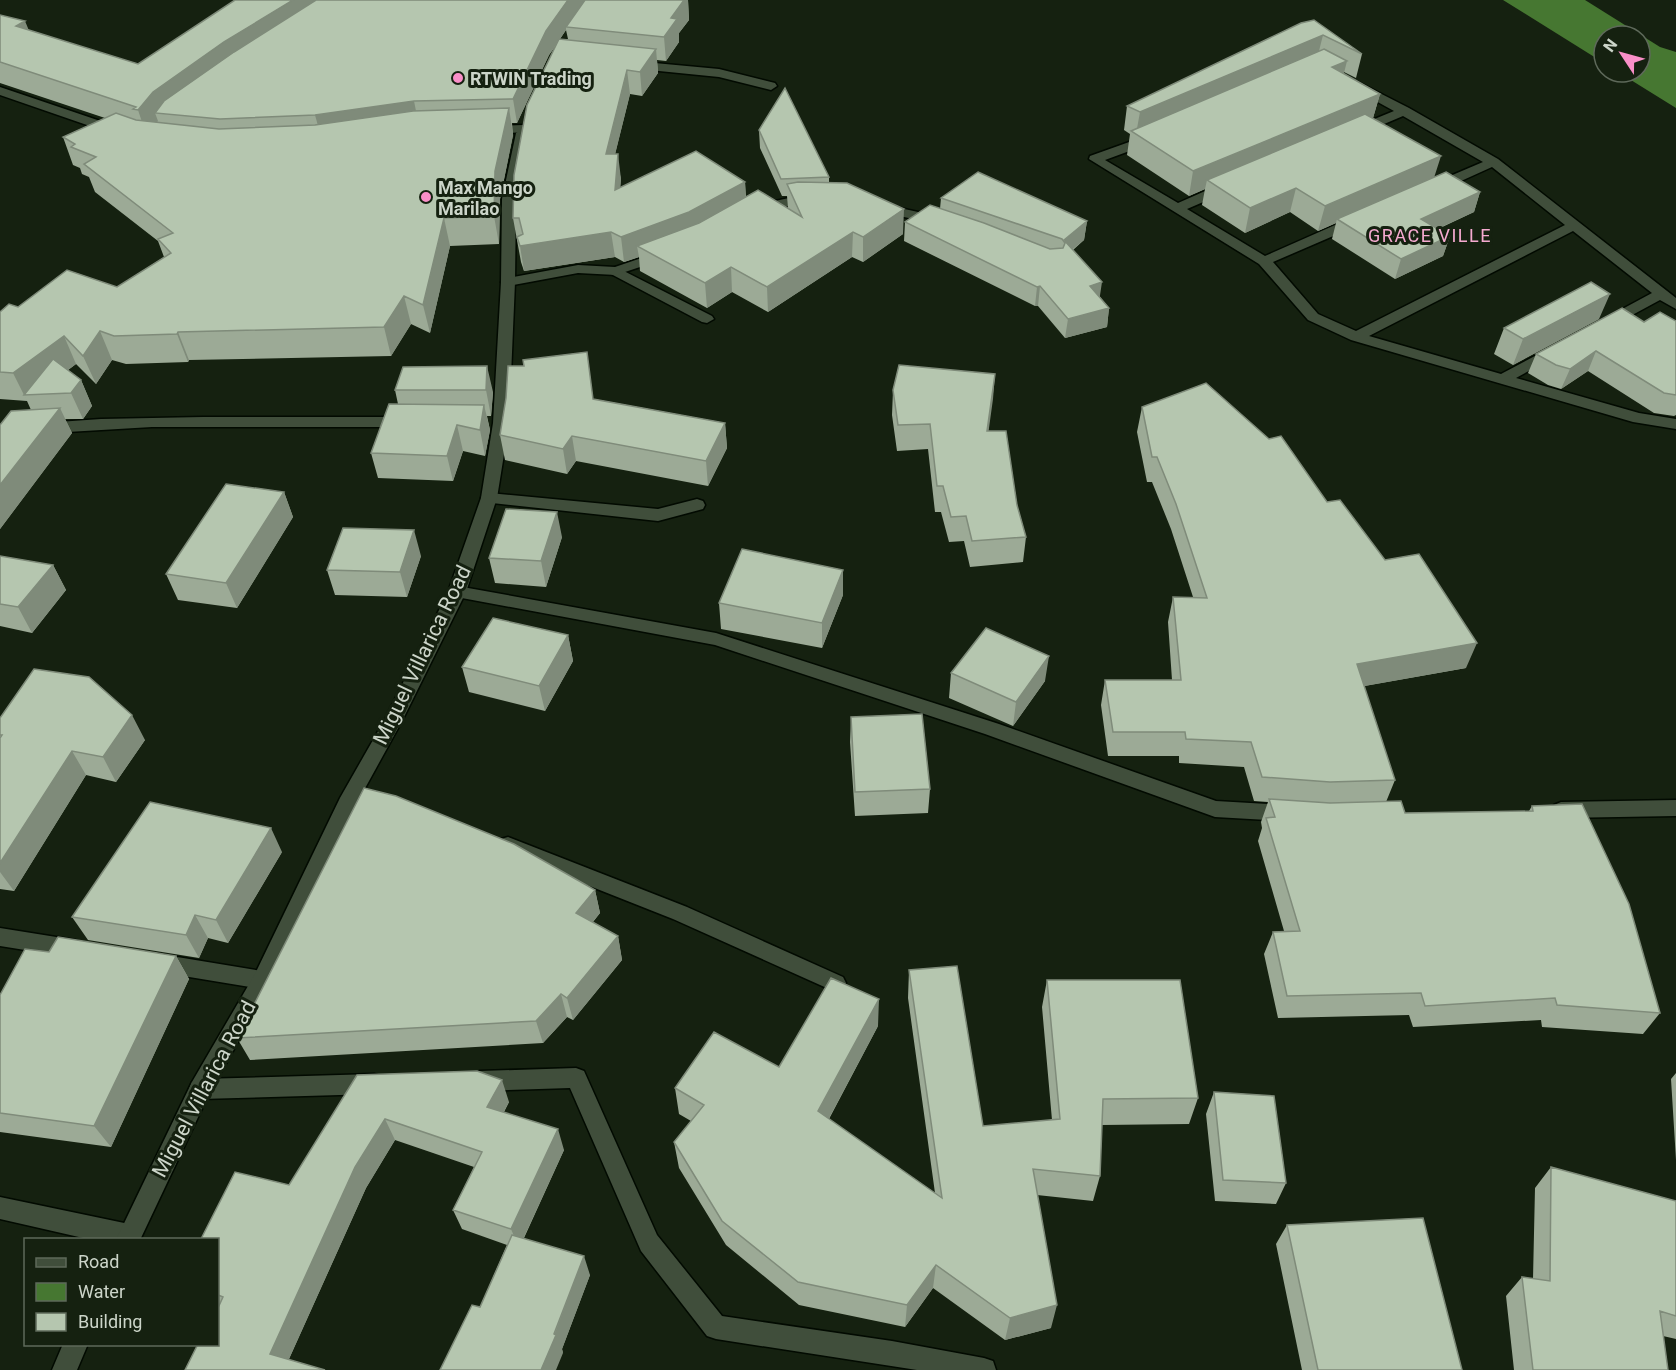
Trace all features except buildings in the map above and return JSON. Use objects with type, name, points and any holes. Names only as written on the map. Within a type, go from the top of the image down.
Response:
[{"type":"street","points":[[624,64],[719,73],[771,86]]},
{"type":"street","points":[[1347,80],[1494,162],[1676,305]]},
{"type":"street","points":[[0,92],[129,135]]},
{"type":"street","name":"Miguel Villarica Road","points":[[129,1238],[200,1089],[262,980],[350,798],[393,721],[457,592],[489,498],[508,282],[509,199],[523,129],[533,108]]},
{"type":"street","points":[[1343,137],[1405,111]]},
{"type":"street","points":[[477,130],[523,129]]},
{"type":"street","points":[[1163,134],[1095,159],[1264,261],[1313,317],[1356,337],[1638,418],[1676,424]]},
{"type":"street","points":[[1417,195],[1494,162]]},
{"type":"street","points":[[1178,208],[1238,181]]},
{"type":"street","points":[[748,214],[758,208],[789,202],[823,201]]},
{"type":"street","points":[[867,206],[957,226]]},
{"type":"street","points":[[1264,261],[1373,214]]},
{"type":"street","points":[[1356,337],[1573,226]]},
{"type":"street","points":[[616,272],[673,250]]},
{"type":"street","points":[[508,282],[578,268],[616,272],[707,319]]},
{"type":"street","points":[[1597,328],[1660,294]]},
{"type":"street","points":[[1502,379],[1565,345]]},
{"type":"street","points":[[0,431],[44,427],[221,422],[420,422]]},
{"type":"street","points":[[489,498],[658,514],[698,505]]},
{"type":"street","points":[[457,592],[716,639],[981,725],[1215,809],[1309,815]]},
{"type":"street","points":[[350,798],[374,804]]},
{"type":"street","points":[[1544,811],[1676,808]]},
{"type":"street","points":[[485,837],[680,913],[836,983]]},
{"type":"street","points":[[0,938],[93,952]]},
{"type":"street","points":[[140,960],[262,980]]},
{"type":"street","points":[[460,1082],[576,1078],[649,1242],[716,1328],[892,1353],[984,1370]]},
{"type":"street","points":[[200,1089],[390,1084]]},
{"type":"street","points":[[0,1208],[129,1238]]},
{"type":"street","points":[[64,1370],[75,1346]]},
{"type":"water","points":[[1503,0],[1585,0],[1623,24],[1592,24],[1592,56]]},
{"type":"water","points":[[1652,42],[1676,52],[1676,108],[1637,84],[1652,84]]},
{"type":"place","name":"RTWIN Trading","points":[[458,78]]},
{"type":"place","name":"Max Mango Marilao","points":[[426,197]]},
{"type":"district","name":"GRACE VILLE","points":[[1430,235]]}]
